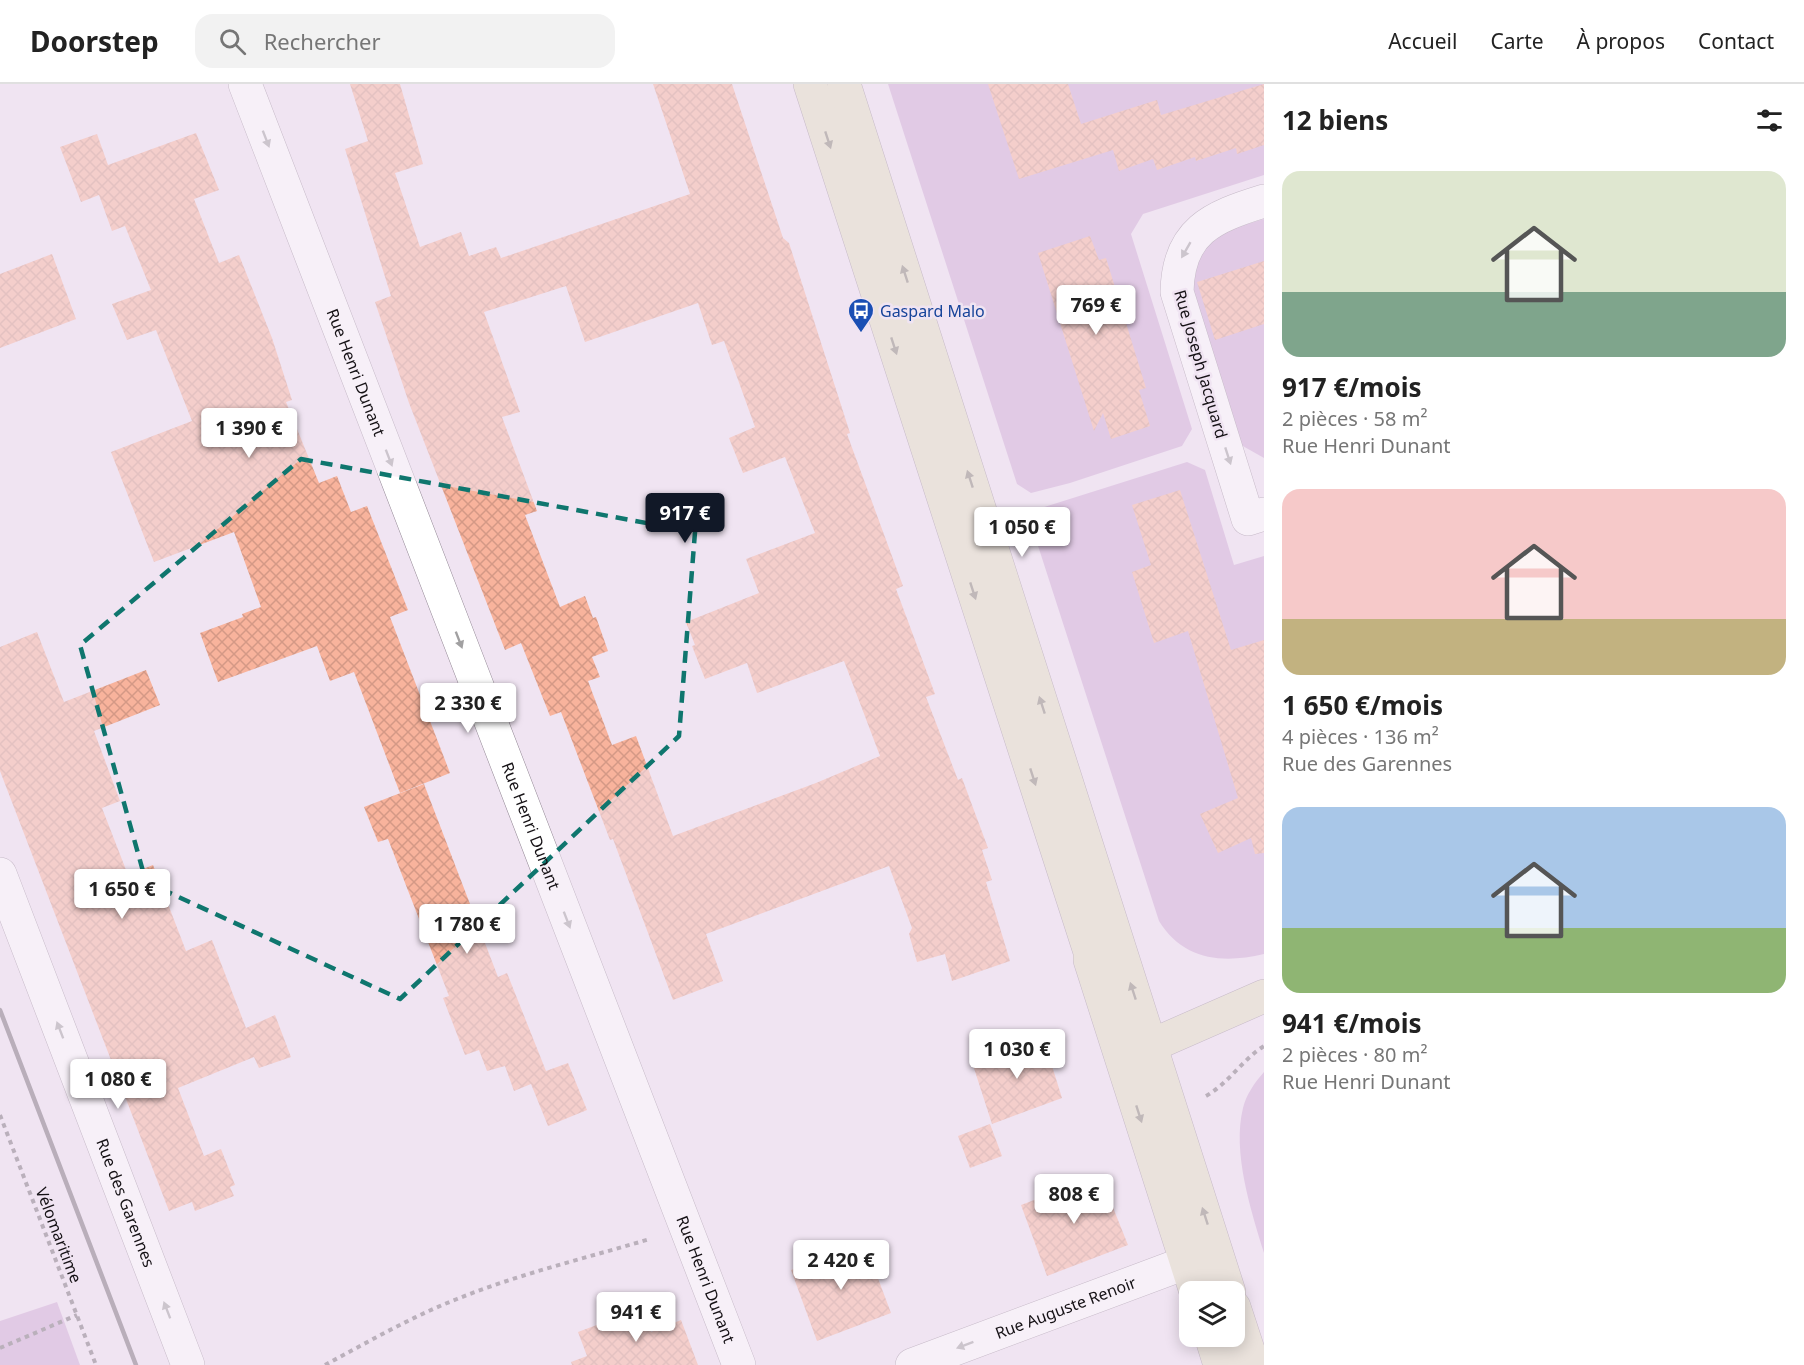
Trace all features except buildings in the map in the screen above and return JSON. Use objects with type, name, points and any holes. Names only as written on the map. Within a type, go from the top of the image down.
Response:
[{"type":"main road","points":[[810,84],[1090,952],[1090,960],[1136,1052],[1172,1114],[1200,1268]]},
{"type":"main road","points":[[844,84],[1200,1268],[1216,1281]]},
{"type":"main road","points":[[1136,1052],[1264,996]]},
{"type":"main road","points":[[1245,1341],[1253,1365]]},
{"type":"main road","points":[[1214,1347],[1220,1365]]},
{"type":"street","name":"Rue Henri Dunant","points":[[245,84],[739,1365]]},
{"type":"street","name":"Rue Joseph Jacquard","points":[[1264,201],[1229,212],[1204,226],[1185,249],[1179,265],[1177,292],[1248,519],[1264,514]]},
{"type":"street","name":"Rue des Garennes","points":[[0,874],[188,1365]]},
{"type":"street","name":"Rue Auguste Renoir","points":[[912,1365],[1200,1268]]},
{"type":"path","points":[[1172,1114],[1213,1092],[1243,1062],[1264,1046]]},
{"type":"path","name":"Vélomaritime","points":[[0,1115],[96,1365]]},
{"type":"path","points":[[325,1365],[428,1311],[474,1292],[686,1228]]},
{"type":"path","points":[[0,1348],[77,1315]]},
{"type":"highlighted area","points":[[301,459],[695,532],[679,736],[400,999],[146,882],[80,645]]},
{"type":"shaded area","points":[[888,84],[1264,84],[1264,175],[1143,214],[1131,234],[1192,429],[1182,446],[1070,483],[1031,493],[1017,484]]},
{"type":"shaded area","points":[[1264,219],[1264,458],[1241,445],[1191,294],[1197,259],[1214,238],[1231,229]]},
{"type":"shaded area","points":[[1187,462],[1205,470],[1234,565],[1264,556],[1264,954],[1233,959],[1205,956],[1192,951],[1169,934],[1159,921],[1031,524],[1038,509]]},
{"type":"shaded area","points":[[1264,1072],[1264,1253],[1244,1181],[1240,1125],[1244,1103]]},
{"type":"shaded area","points":[[57,1302],[80,1365],[0,1365],[0,1321]]},
{"type":"railway","points":[[0,1010],[136,1365]]},
{"type":"place","name":"Gaspard Malo","points":[[861,334]]}]
